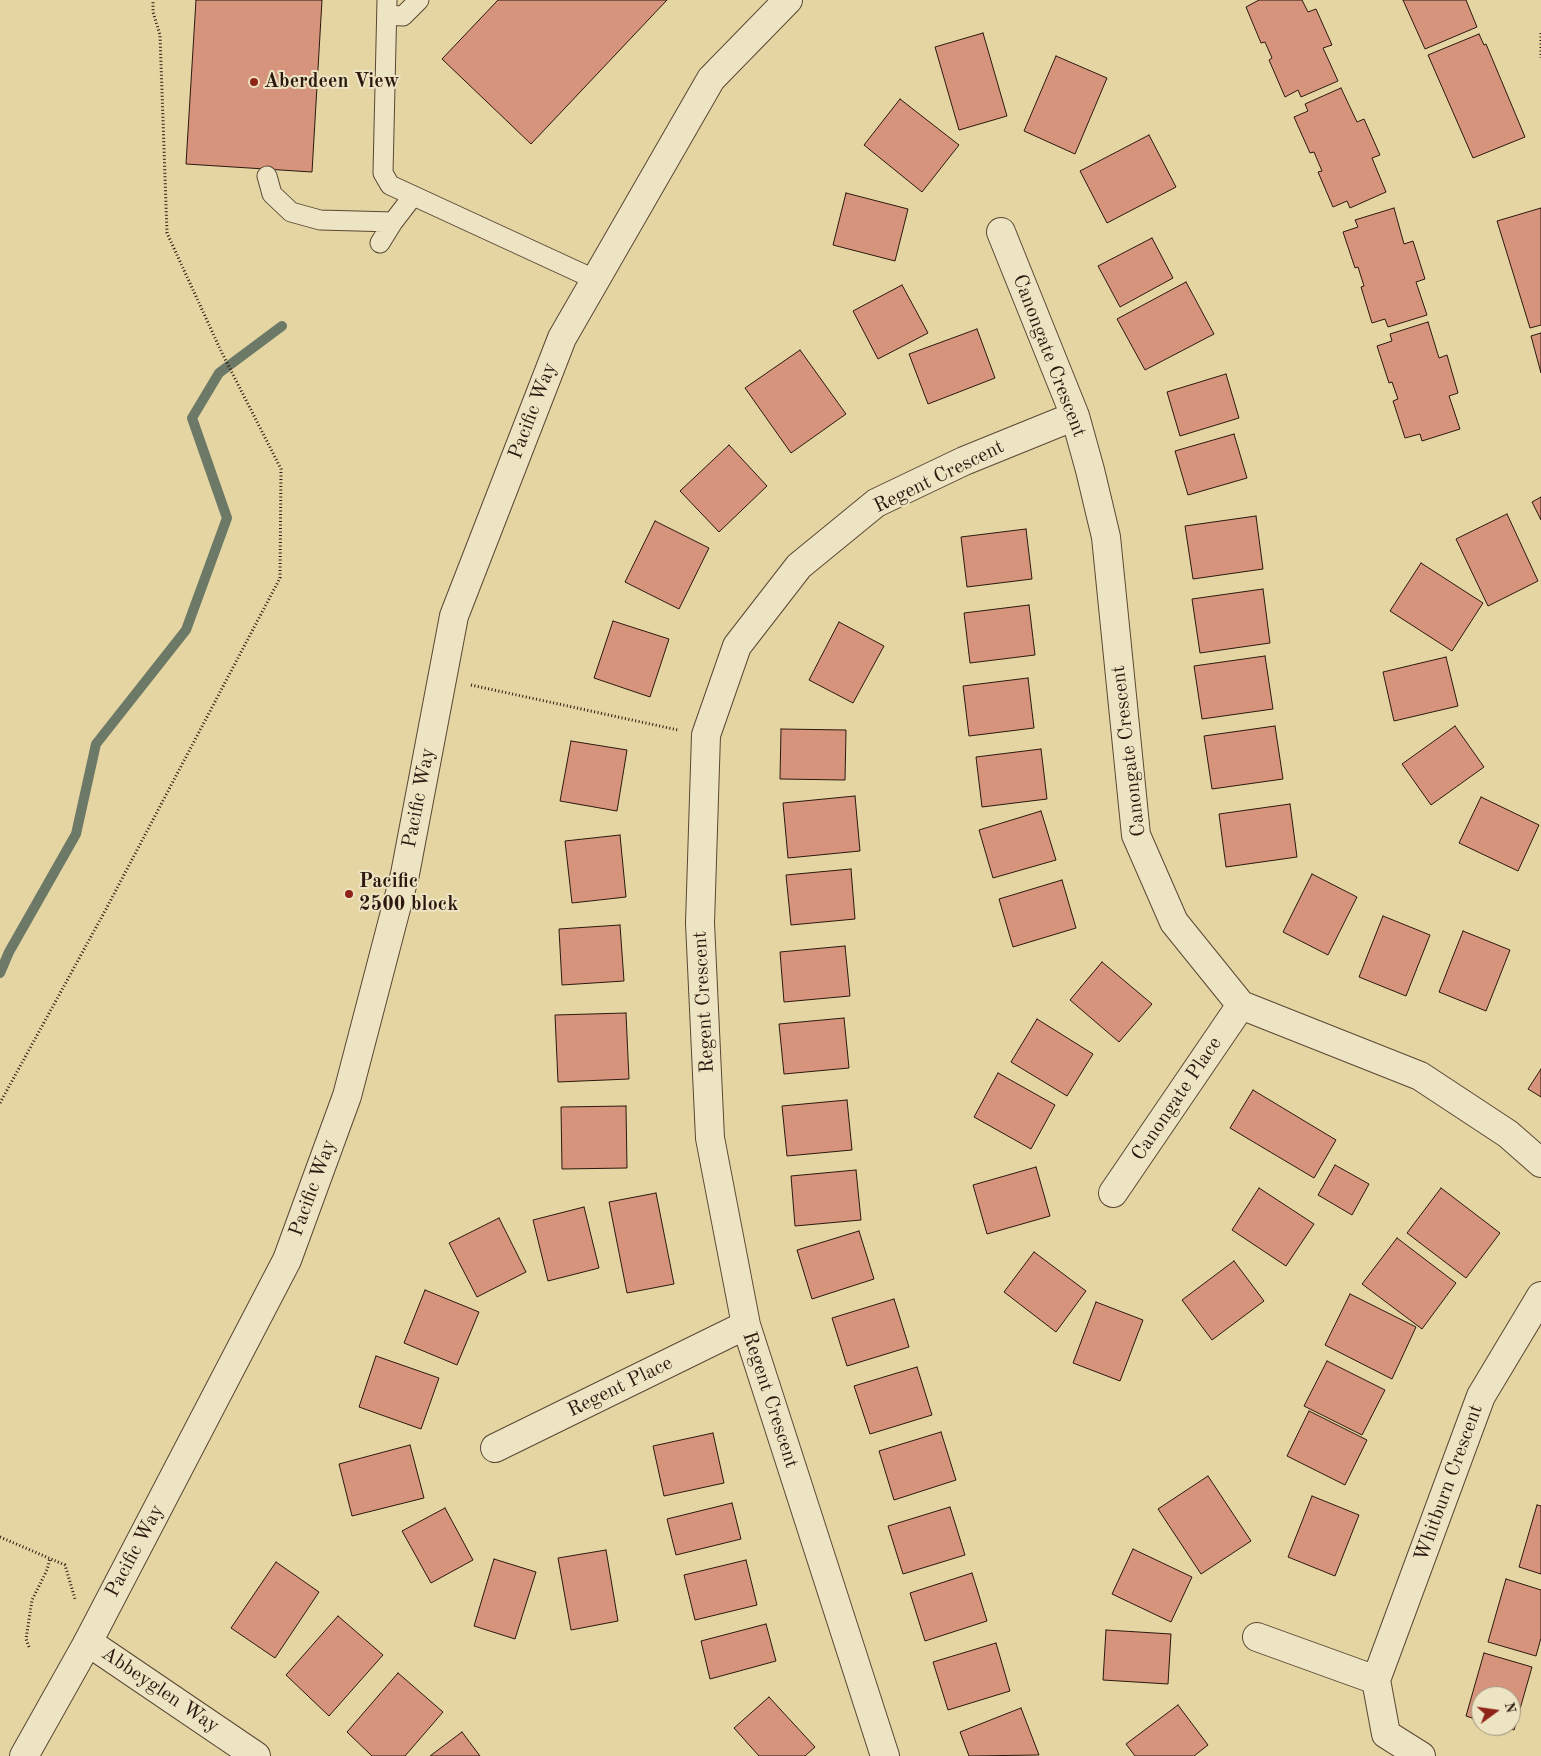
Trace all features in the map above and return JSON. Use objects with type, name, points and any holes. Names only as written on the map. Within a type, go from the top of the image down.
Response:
[{"type":"street","name":"Pacific Way","points":[[24,1756],[88,1642],[287,1260],[348,1096],[405,874],[454,616],[562,338],[711,79],[788,0]]},
{"type":"street","name":"Canongate Crescent","points":[[1001,232],[1074,416],[1106,537],[1136,835],[1174,922],[1241,1006]]},
{"type":"street","name":"Regent Crescent","points":[[885,1756],[746,1325],[710,1138],[700,923],[706,735],[737,646],[799,566],[876,504],[964,461],[1074,416]]},
{"type":"street","points":[[1241,1006],[1420,1076],[1508,1134],[1541,1163]]},
{"type":"street","name":"Canongate Place","points":[[1112,1193],[1241,1006]]},
{"type":"street","name":"Whitburn Crescent","points":[[1376,1680],[1481,1396],[1541,1296]]},
{"type":"street","name":"Regent Place","points":[[495,1448],[746,1325]]},
{"type":"street","points":[[1257,1637],[1376,1680],[1386,1734],[1421,1756]]},
{"type":"street","name":"Abbeyglen Way","points":[[88,1642],[256,1756]]},
{"type":"lane","points":[[418,0],[404,16],[387,8],[383,173],[390,185],[596,280]]},
{"type":"lane","points":[[267,176],[272,194],[291,212],[320,220],[393,222]]},
{"type":"lane","points":[[380,243],[393,222],[414,196]]},
{"type":"path","points":[[0,1103],[105,911],[280,578],[282,469],[221,351],[168,233],[160,35],[153,12],[153,0]]},
{"type":"path","points":[[1541,33],[1541,58]]},
{"type":"path","points":[[471,686],[678,730]]},
{"type":"path","points":[[0,1538],[65,1565],[88,1642]]},
{"type":"path","points":[[28,1647],[26,1639],[32,1600],[47,1570],[50,1558]]},
{"type":"building","name":"Aberdeen View","points":[[196,0],[322,0],[312,172],[186,164]]},
{"type":"building","name":"Aberdeen View","points":[[498,0],[667,0],[531,144],[442,59]]},
{"type":"building","points":[[1259,0],[1302,0],[1308,12],[1316,9],[1332,45],[1323,48],[1338,81],[1301,97],[1298,90],[1285,97],[1269,60],[1272,58],[1265,42],[1261,43],[1246,7]]},
{"type":"building","points":[[1403,0],[1466,0],[1477,27],[1425,49]]},
{"type":"building","points":[[983,33],[1007,116],[959,130],[935,47]]},
{"type":"building","points":[[1479,34],[1484,45],[1486,44],[1525,137],[1473,158],[1428,55]]},
{"type":"building","points":[[1056,56],[1107,78],[1075,154],[1024,131]]},
{"type":"building","points":[[1341,88],[1357,122],[1364,119],[1380,155],[1372,158],[1386,192],[1350,208],[1347,201],[1333,207],[1318,172],[1322,171],[1314,152],[1310,153],[1294,117],[1308,111],[1305,104]]},
{"type":"building","points":[[900,99],[959,145],[922,192],[864,145]]},
{"type":"building","points":[[1149,135],[1176,187],[1107,223],[1080,171]]},
{"type":"building","points":[[846,193],[908,209],[895,261],[833,245]]},
{"type":"building","points":[[1394,208],[1404,244],[1413,241],[1425,279],[1416,282],[1427,315],[1388,327],[1385,319],[1372,323],[1361,287],[1364,286],[1358,267],[1355,268],[1343,232],[1358,227],[1355,220]]},
{"type":"building","points":[[1541,208],[1541,325],[1530,328],[1497,221]]},
{"type":"building","points":[[1152,238],[1173,278],[1120,307],[1098,266]]},
{"type":"building","points":[[1186,282],[1214,334],[1145,370],[1117,319]]},
{"type":"building","points":[[902,285],[928,333],[878,359],[853,311]]},
{"type":"building","points":[[1428,322],[1439,358],[1447,355],[1458,393],[1449,396],[1460,429],[1422,441],[1420,434],[1405,438],[1393,401],[1398,399],[1392,382],[1389,383],[1377,346],[1392,341],[1390,334]]},
{"type":"building","points":[[977,329],[995,378],[928,404],[909,354]]},
{"type":"building","points":[[1541,333],[1541,373],[1531,336]]},
{"type":"building","points":[[800,350],[846,414],[791,453],[745,388]]},
{"type":"building","points":[[1226,374],[1239,418],[1180,436],[1167,392]]},
{"type":"building","points":[[1234,434],[1247,478],[1188,495],[1175,451]]},
{"type":"building","points":[[729,445],[767,486],[719,532],[680,491]]},
{"type":"building","points":[[1541,497],[1541,520],[1532,502]]},
{"type":"building","points":[[1507,514],[1538,581],[1488,606],[1456,539]]},
{"type":"building","points":[[1256,516],[1263,569],[1193,579],[1185,526]]},
{"type":"building","points":[[655,521],[709,548],[679,609],[625,582]]},
{"type":"building","points":[[1026,529],[1032,579],[967,587],[961,537]]},
{"type":"building","points":[[1421,563],[1483,603],[1452,651],[1390,611]]},
{"type":"building","points":[[1263,589],[1270,643],[1200,653],[1192,599]]},
{"type":"building","points":[[1029,605],[1035,655],[970,663],[964,613]]},
{"type":"building","points":[[613,621],[669,639],[650,697],[594,678]]},
{"type":"building","points":[[839,622],[884,646],[853,703],[809,680]]},
{"type":"building","points":[[1265,656],[1273,709],[1202,719],[1194,666]]},
{"type":"building","points":[[1446,657],[1458,706],[1394,721],[1383,672]]},
{"type":"building","points":[[1028,678],[1034,728],[969,736],[963,686]]},
{"type":"building","points":[[1275,726],[1283,779],[1212,789],[1204,736]]},
{"type":"building","points":[[1455,726],[1484,767],[1431,805],[1402,764]]},
{"type":"building","points":[[781,729],[846,730],[845,780],[780,779]]},
{"type":"building","points":[[571,741],[627,750],[617,811],[560,801]]},
{"type":"building","points":[[1041,749],[1047,799],[982,807],[976,757]]},
{"type":"building","points":[[855,796],[860,851],[788,858],[783,803]]},
{"type":"building","points":[[1481,797],[1539,825],[1518,871],[1459,843]]},
{"type":"building","points":[[1290,804],[1297,857],[1226,867],[1219,814]]},
{"type":"building","points":[[1041,811],[1056,860],[993,878],[979,830]]},
{"type":"building","points":[[620,835],[626,897],[572,903],[565,841]]},
{"type":"building","points":[[851,869],[855,919],[791,925],[786,875]]},
{"type":"building","points":[[1312,874],[1357,897],[1328,955],[1283,932]]},
{"type":"building","points":[[1062,880],[1076,928],[1013,947],[999,899]]},
{"type":"building","points":[[1383,916],[1430,935],[1406,996],[1359,977]]},
{"type":"building","points":[[620,925],[624,981],[562,985],[559,929]]},
{"type":"building","points":[[1463,931],[1510,950],[1486,1011],[1439,992]]},
{"type":"building","points":[[845,946],[850,996],[784,1002],[780,952]]},
{"type":"building","points":[[1102,962],[1152,1004],[1119,1042],[1070,1000]]},
{"type":"building","points":[[626,1013],[629,1079],[558,1082],[555,1015]]},
{"type":"building","points":[[844,1018],[849,1068],[784,1074],[779,1024]]},
{"type":"building","points":[[1037,1019],[1093,1054],[1067,1096],[1011,1062]]},
{"type":"building","points":[[1541,1069],[1541,1097],[1528,1089]]},
{"type":"building","points":[[998,1073],[1055,1105],[1031,1149],[974,1117]]},
{"type":"building","points":[[1253,1090],[1336,1140],[1314,1178],[1230,1128]]},
{"type":"building","points":[[847,1100],[852,1150],[787,1156],[782,1106]]},
{"type":"building","points":[[626,1106],[627,1168],[562,1169],[561,1107]]},
{"type":"building","points":[[1335,1165],[1369,1184],[1352,1215],[1318,1195]]},
{"type":"building","points":[[1036,1167],[1050,1216],[987,1234],[973,1185]]},
{"type":"building","points":[[856,1170],[861,1220],[795,1226],[791,1176]]},
{"type":"building","points":[[1259,1188],[1314,1224],[1286,1266],[1232,1230]]},
{"type":"building","points":[[1441,1188],[1500,1233],[1466,1278],[1407,1233]]},
{"type":"building","points":[[656,1193],[674,1284],[627,1293],[609,1202]]},
{"type":"building","points":[[584,1207],[599,1268],[548,1281],[533,1220]]},
{"type":"building","points":[[499,1218],[526,1272],[477,1297],[449,1243]]},
{"type":"building","points":[[859,1231],[874,1279],[812,1299],[797,1250]]},
{"type":"building","points":[[1397,1238],[1456,1283],[1422,1329],[1362,1284]]},
{"type":"building","points":[[1034,1252],[1086,1291],[1056,1332],[1004,1292]]},
{"type":"building","points":[[1234,1261],[1264,1301],[1212,1340],[1182,1300]]},
{"type":"building","points":[[425,1290],[479,1312],[457,1365],[404,1343]]},
{"type":"building","points":[[1350,1294],[1416,1327],[1392,1379],[1325,1345]]},
{"type":"building","points":[[894,1299],[909,1347],[847,1366],[832,1318]]},
{"type":"building","points":[[1096,1302],[1143,1320],[1120,1381],[1073,1363]]},
{"type":"building","points":[[376,1356],[439,1378],[421,1429],[359,1407]]},
{"type":"building","points":[[1327,1361],[1385,1390],[1362,1435],[1304,1406]]},
{"type":"building","points":[[917,1367],[932,1415],[870,1434],[854,1386]]},
{"type":"building","points":[[1309,1411],[1367,1440],[1345,1485],[1287,1456]]},
{"type":"building","points":[[941,1432],[956,1480],[894,1500],[879,1451]]},
{"type":"building","points":[[713,1433],[724,1483],[664,1496],[653,1446]]},
{"type":"building","points":[[410,1445],[424,1498],[352,1516],[339,1464]]},
{"type":"building","points":[[1208,1476],[1251,1541],[1201,1574],[1158,1509]]},
{"type":"building","points":[[1312,1496],[1359,1515],[1335,1576],[1288,1557]]},
{"type":"building","points":[[732,1503],[741,1539],[676,1555],[667,1519]]},
{"type":"building","points":[[1537,1505],[1541,1506],[1541,1574],[1519,1567]]},
{"type":"building","points":[[950,1507],[965,1555],[903,1574],[888,1526]]},
{"type":"building","points":[[445,1508],[473,1560],[431,1583],[402,1531]]},
{"type":"building","points":[[1133,1549],[1192,1577],[1171,1622],[1112,1594]]},
{"type":"building","points":[[606,1550],[618,1621],[571,1630],[558,1558]]},
{"type":"building","points":[[494,1559],[536,1572],[515,1639],[474,1626]]},
{"type":"building","points":[[746,1560],[757,1605],[695,1620],[684,1575]]},
{"type":"building","points":[[276,1562],[319,1592],[275,1658],[231,1628]]},
{"type":"building","points":[[972,1573],[987,1621],[925,1641],[910,1593]]},
{"type":"building","points":[[1506,1579],[1541,1590],[1541,1638],[1536,1656],[1488,1642]]},
{"type":"building","points":[[338,1616],[383,1655],[329,1716],[286,1675]]},
{"type":"building","points":[[766,1624],[776,1661],[710,1679],[701,1641]]},
{"type":"building","points":[[1106,1630],[1171,1634],[1168,1684],[1103,1680]]},
{"type":"building","points":[[996,1643],[1010,1691],[948,1710],[933,1662]]},
{"type":"building","points":[[1484,1653],[1532,1667],[1521,1706],[1521,1686],[1475,1686]]},
{"type":"building","points":[[398,1673],[443,1712],[405,1756],[372,1756],[347,1732]]},
{"type":"building","points":[[769,1697],[815,1747],[805,1756],[759,1756],[734,1728]]},
{"type":"building","points":[[1471,1698],[1471,1718],[1466,1716]]},
{"type":"building","points":[[1178,1705],[1208,1745],[1194,1756],[1135,1756],[1126,1744]]},
{"type":"building","points":[[1021,1708],[1039,1755],[969,1756],[960,1732]]},
{"type":"building","points":[[462,1732],[480,1756],[430,1756]]},
{"type":"waterway","points":[[0,973],[9,952],[76,834],[96,744],[186,630],[227,518],[192,418],[219,373],[282,326]]},
{"type":"place","name":"Aberdeen View","points":[[254,82]]},
{"type":"place","name":"Pacific 2500 block","points":[[349,894]]}]
